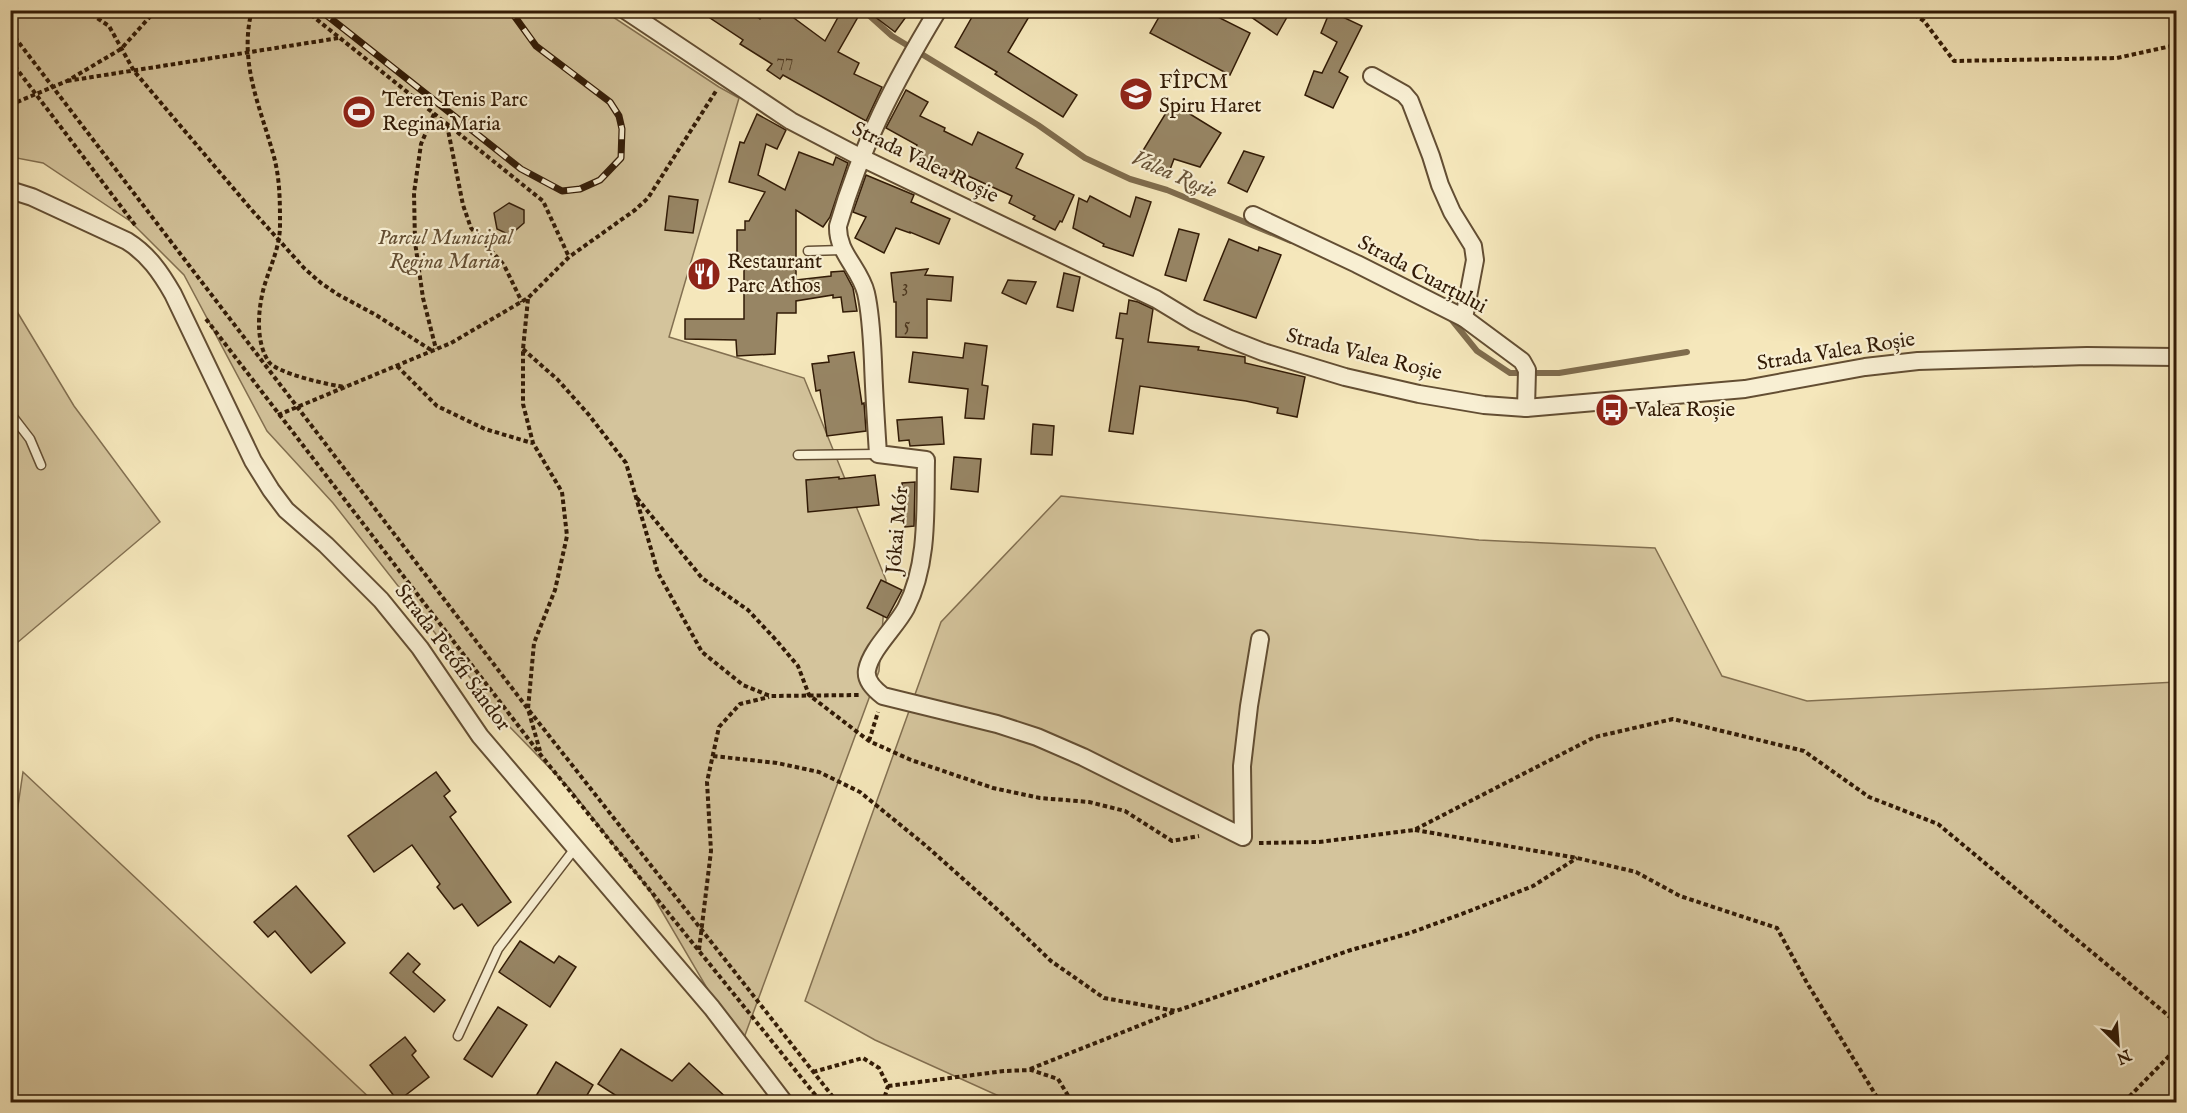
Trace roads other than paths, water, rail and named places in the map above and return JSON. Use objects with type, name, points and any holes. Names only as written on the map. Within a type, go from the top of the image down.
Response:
[{"type":"street","name":"Strada Valea Roșie","points":[[625,10],[791,121],[860,157],[1156,299],[1194,322],[1263,352],[1345,377],[1419,394],[1484,405],[1526,408],[1745,389],[1918,361],[2087,356],[2176,357]]},
{"type":"street","points":[[878,454],[872,341],[866,292],[858,274],[842,250],[838,238],[838,226],[860,157],[894,85],[938,10]]},
{"type":"street","points":[[1372,76],[1404,94],[1410,101],[1440,185],[1452,212],[1473,246],[1474,260],[1464,318]]},
{"type":"street","name":"Strada Petőfi Sándor","points":[[10,190],[32,197],[128,241],[140,249],[162,275],[173,294],[253,461],[286,510],[326,545],[381,600],[420,648],[480,736],[712,1008],[784,1102]]},
{"type":"street","name":"Strada Cuarțului","points":[[1253,215],[1464,318],[1522,361],[1527,370],[1526,408]]},
{"type":"street","name":"Jókai Mór","points":[[878,454],[926,460],[924,543],[916,587],[905,610],[867,668],[871,686],[883,696],[1037,736],[1243,837],[1242,766],[1260,639]]},
{"type":"lane","points":[[808,251],[842,250]]},
{"type":"lane","points":[[10,413],[30,439],[41,465]]},
{"type":"lane","points":[[798,455],[878,454]]},
{"type":"lane","points":[[458,1036],[498,949],[576,847]]},
{"type":"waterway","name":"Valea Roșie","points":[[863,10],[892,36],[1038,125],[1085,158],[1130,179],[1167,190],[1291,241]]},
{"type":"waterway","name":"Valea Roșie","points":[[1451,319],[1477,351],[1510,373],[1559,373],[1687,352]]},
{"type":"railway","points":[[320,10],[521,169],[562,191],[580,189],[600,180],[621,158],[622,129],[619,116],[610,102],[536,46],[510,10]]},
{"type":"place","name":"FÎPCM Spiru Haret","points":[[1136,94]]},
{"type":"place","name":"Teren Tenis Parc Regina Maria","points":[[359,112]]},
{"type":"place","name":"Restaurant Parc Athos","points":[[704,274]]},
{"type":"place","name":"Valea Roșie","points":[[1612,410]]},
{"type":"park label","name":"Parcul Municipal Regina Maria","points":[[445,250]]}]
